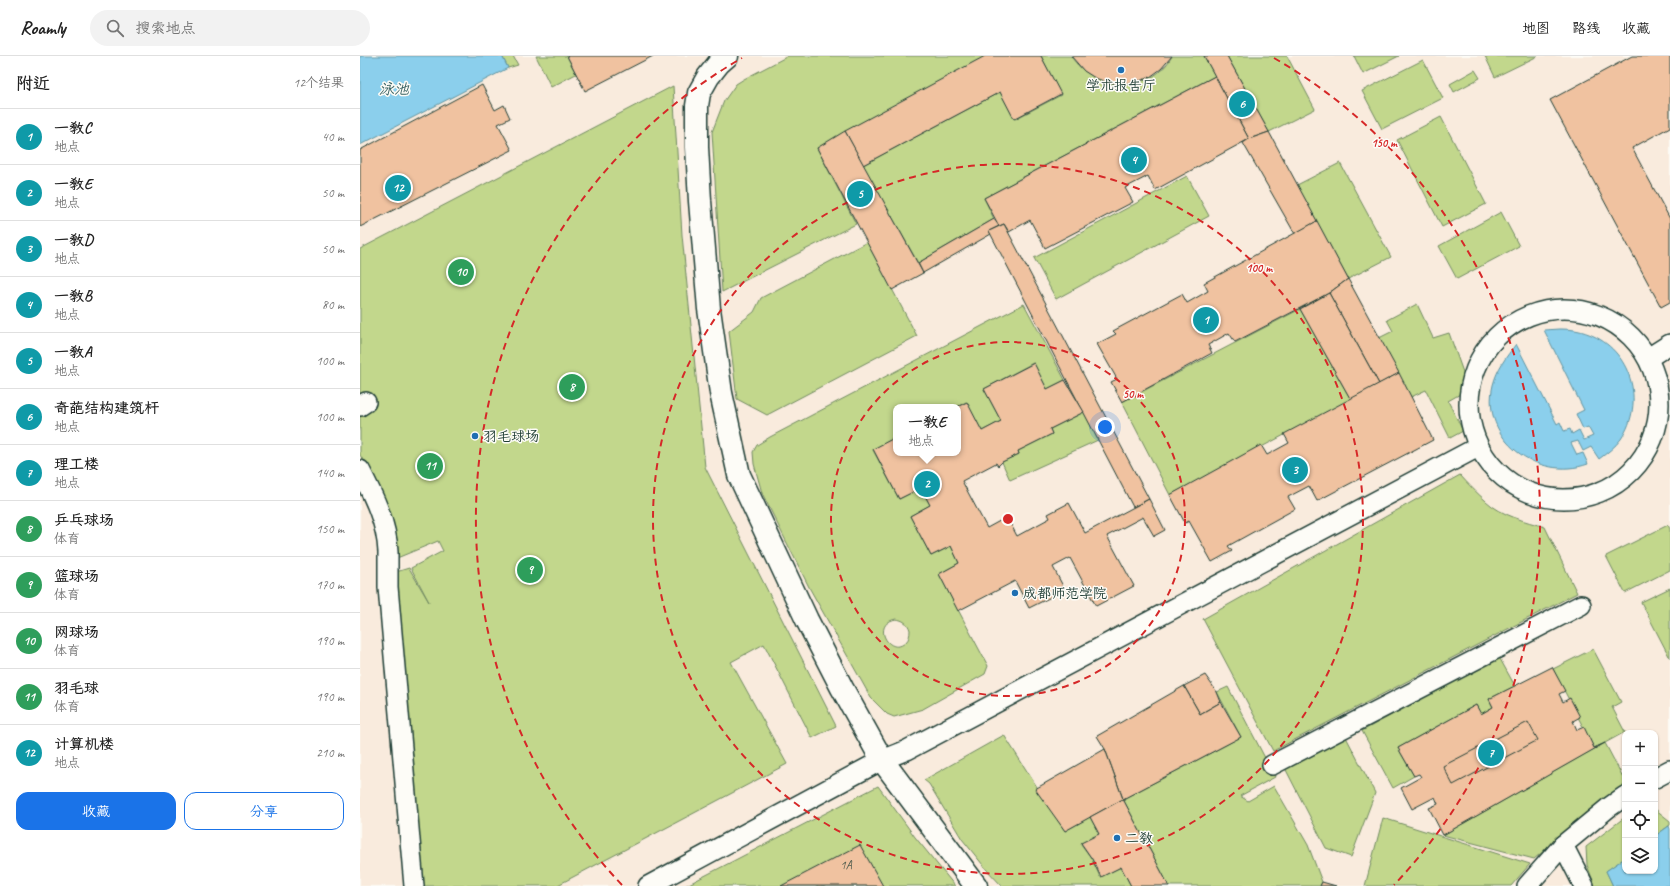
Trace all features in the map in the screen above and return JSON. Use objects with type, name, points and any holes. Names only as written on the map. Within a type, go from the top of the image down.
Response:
[{"type":"street","points":[[727,56],[719,63],[708,77],[700,93],[697,106],[697,147],[709,308],[721,393],[739,475],[807,620],[842,688],[882,760],[976,886]]},
{"type":"street","points":[[1568,308],[1600,315],[1628,332],[1648,358],[1658,387],[1659,418],[1650,447],[1632,472],[1607,490],[1577,499],[1546,498],[1518,488],[1493,469],[1478,447],[1468,414],[1471,381],[1484,351],[1506,327],[1535,312],[1568,308]]},
{"type":"street","points":[[1648,358],[1670,344]]},
{"type":"street","points":[[648,886],[882,760],[907,750],[1478,447]]},
{"type":"street","points":[[360,470],[374,497],[384,527],[388,551],[388,587],[414,886]]},
{"type":"street","points":[[1272,765],[1581,605]]},
{"type":"street","points":[[1658,776],[1670,770]]},
{"type":"street","points":[[1527,886],[1562,845],[1622,798]]},
{"type":"street","points":[[1562,845],[1584,886]]},
{"type":"shaded area","name":"成都师范学院","points":[[360,56],[1670,56],[1670,886],[360,886]]},
{"type":"green space","points":[[502,56],[513,56],[518,65],[508,68]]},
{"type":"green space","points":[[536,56],[567,56],[576,74],[551,87]]},
{"type":"green space","points":[[788,56],[988,56],[923,93],[817,148],[856,224],[722,292],[712,132],[724,101],[736,84]]},
{"type":"green space","points":[[1041,56],[1071,56],[1081,68],[1093,76],[1107,82],[1122,84],[1137,82],[1151,77],[1163,69],[1172,56],[1204,56],[1215,76],[984,198],[994,219],[918,263],[863,165],[1000,92],[1015,119],[1061,95]]},
{"type":"green space","points":[[1227,56],[1287,56],[1315,109],[1269,132]]},
{"type":"green space","points":[[1354,56],[1399,56],[1363,74]]},
{"type":"green space","points":[[1485,56],[1538,56],[1495,77]]},
{"type":"green space","points":[[1423,60],[1443,98],[1382,129],[1362,91]]},
{"type":"green space","points":[[1475,70],[1480,78],[1454,92],[1450,84]]},
{"type":"green space","points":[[673,86],[682,235],[705,467],[836,726],[812,738],[764,644],[731,662],[787,764],[556,886],[420,886],[396,572],[409,568],[429,602],[411,568],[443,551],[438,541],[397,558],[386,502],[380,488],[360,455],[360,249]]},
{"type":"green space","points":[[1441,117],[1486,204],[1442,227],[1397,140]]},
{"type":"green space","points":[[1340,163],[1391,257],[1348,279],[1297,185]]},
{"type":"green space","points":[[1187,176],[1209,216],[1056,299],[1034,258]]},
{"type":"green space","points":[[1501,212],[1519,246],[1457,279],[1439,246]]},
{"type":"green space","points":[[867,242],[917,336],[767,415],[737,399],[729,331],[754,312],[761,298]]},
{"type":"green space","points":[[1024,304],[1065,380],[1047,389],[1033,363],[984,389],[1001,421],[982,431],[966,402],[961,405],[893,404],[893,439],[873,450],[899,499],[921,488],[930,505],[910,516],[931,556],[951,546],[959,563],[939,574],[988,666],[985,674],[923,709],[894,717],[887,714],[871,698],[810,589],[762,493],[754,464],[753,452],[757,445]],"holes":[[[896,619],[903,621],[908,625],[910,635],[906,642],[900,646],[894,646],[885,638],[884,627],[888,622]]]},
{"type":"green space","points":[[1417,304],[1433,338],[1449,333],[1469,389],[1448,401],[1463,431],[1450,438],[1426,390],[1411,397],[1379,338],[1393,331],[1387,320]]},
{"type":"green space","points":[[1300,309],[1351,400],[1170,495],[1122,402]]},
{"type":"green space","points":[[1084,412],[1098,440],[1010,480],[1002,462],[1019,454],[1018,451],[1052,434],[1050,429]]},
{"type":"green space","points":[[1460,475],[1483,498],[1499,511],[1545,527],[1577,593],[1273,751],[1203,619]]},
{"type":"green space","points":[[1668,525],[1670,529],[1670,570],[1625,593],[1606,556]]},
{"type":"green space","points":[[1670,588],[1670,658],[1641,602]]},
{"type":"green space","points":[[1593,649],[1621,702],[1612,707],[1624,730],[1622,730],[1622,734],[1605,743],[1622,775],[1622,795],[1577,824],[1534,859],[1443,835],[1601,745],[1594,748],[1553,669]]},
{"type":"green space","points":[[1499,657],[1515,686],[1489,699],[1493,707],[1481,714],[1476,705],[1398,748],[1414,776],[1393,788],[1362,731]]},
{"type":"green space","points":[[1228,687],[1275,777],[1240,796],[1248,801],[1274,786],[1308,845],[1322,882],[1320,886],[1169,886],[1123,799],[1241,737],[1217,692]]},
{"type":"green space","points":[[1004,735],[1065,831],[1090,817],[1099,834],[1081,844],[1092,859],[1100,877],[1121,867],[1131,886],[1002,886],[987,870],[962,839],[929,784],[924,780]]},
{"type":"green space","points":[[1346,737],[1375,793],[1351,857],[1326,848],[1285,768]]},
{"type":"green space","points":[[878,786],[915,837],[955,886],[685,886]]},
{"type":"green space","points":[[1658,811],[1670,821],[1670,825],[1658,834]]},
{"type":"green space","points":[[1383,818],[1530,864],[1511,886],[1365,886]]},
{"type":"green space","points":[[1622,819],[1622,860],[1606,871],[1613,886],[1595,886],[1587,865],[1586,847]]},
{"type":"water","name":"泳池","points":[[360,56],[502,56],[508,68],[360,145]]},
{"type":"water","points":[[1559,329],[1589,334],[1603,342],[1615,352],[1624,364],[1630,379],[1633,394],[1629,425],[1619,442],[1599,459],[1591,447],[1583,451],[1578,441],[1571,443],[1577,455],[1583,453],[1588,464],[1569,468],[1550,467],[1533,461],[1517,452],[1504,438],[1495,423],[1491,405],[1493,385],[1499,368],[1516,344],[1557,424],[1560,422],[1564,431],[1570,429],[1572,434],[1579,430],[1584,440],[1593,436],[1588,427],[1583,429],[1576,414],[1584,410],[1544,330]]},
{"type":"water","points":[[1669,826],[1670,886],[1613,886],[1606,871],[1622,860],[1622,874],[1658,874],[1658,834]]},
{"type":"building","points":[[567,56],[653,56],[585,91]]},
{"type":"building","points":[[985,56],[1041,56],[1061,94],[1014,119],[1000,92],[863,165],[845,131]]},
{"type":"building","name":"学术报告厅","points":[[1071,56],[1172,56],[1161,69],[1150,77],[1137,82],[1123,84],[1109,83],[1095,78],[1084,71]]},
{"type":"building","points":[[1204,56],[1227,56],[1269,132],[1249,139]]},
{"type":"building","points":[[1632,56],[1670,56],[1670,127],[1632,148],[1670,219],[1670,302],[1661,307],[1550,100]]},
{"type":"building","points":[[1215,76],[1249,139],[1155,190],[1148,176],[1125,188],[1133,202],[1045,248],[1030,220],[1009,232],[1004,224],[999,226],[984,198]]},
{"type":"building","points":[[482,85],[495,110],[504,105],[510,118],[498,124],[512,150],[360,227],[360,150]]},
{"type":"building","points":[[845,131],[923,273],[892,290],[817,148]]},
{"type":"building","points":[[1269,132],[1317,221],[1295,234],[1243,143],[1249,139]]},
{"type":"building","points":[[994,219],[999,226],[989,231],[991,234],[923,273],[918,263]]},
{"type":"building","points":[[1317,221],[1348,279],[1329,293],[1235,342],[1229,333],[1208,345],[1212,353],[1122,402],[1111,382],[1117,379],[1097,344],[1116,334],[1113,331],[1182,294],[1187,303],[1208,291],[1204,283]]},
{"type":"building","points":[[1004,224],[1149,499],[1133,507],[989,231]]},
{"type":"building","points":[[1348,279],[1399,373],[1379,384],[1329,293]]},
{"type":"building","points":[[1329,293],[1379,384],[1351,400],[1300,309]]},
{"type":"building","points":[[1034,363],[1047,389],[1065,380],[1084,412],[1050,429],[1052,434],[1018,451],[1019,454],[1002,462],[998,466],[996,463],[962,481],[987,528],[1007,517],[1017,536],[1050,518],[1048,514],[1069,503],[1085,533],[1149,499],[1165,530],[1154,536],[1143,517],[1107,536],[1134,586],[1096,606],[1070,558],[1053,567],[1065,590],[1029,608],[1015,581],[958,611],[939,574],[959,563],[951,546],[931,556],[910,516],[930,505],[921,488],[899,499],[873,449],[893,439],[893,456],[961,456],[961,405],[967,402],[982,431],[1001,421],[984,389]]},
{"type":"building","points":[[1399,373],[1433,440],[1317,501],[1309,486],[1288,497],[1295,509],[1228,546],[1232,551],[1212,562],[1189,521],[1185,523],[1170,495],[1261,445],[1267,455],[1289,443],[1284,434]]},
{"type":"building","points":[[1552,667],[1565,691],[1559,694],[1563,702],[1570,698],[1580,717],[1573,721],[1577,730],[1584,727],[1594,748],[1605,743],[1443,835],[1429,808],[1438,804],[1435,797],[1412,809],[1401,788],[1421,777],[1419,774],[1414,776],[1398,748],[1476,705],[1481,714],[1493,707],[1489,699]]},
{"type":"building","points":[[1205,675],[1217,692],[1221,702],[1200,714],[1184,686]]},
{"type":"building","points":[[1184,686],[1200,714],[1221,702],[1241,737],[1123,799],[1105,749],[1097,736]]},
{"type":"building","points":[[1528,722],[1538,740],[1453,785],[1443,766]]},
{"type":"building","points":[[1105,749],[1123,799],[1065,831],[1035,789]]},
{"type":"building","name":"二教","points":[[1123,799],[1169,886],[1131,886],[1121,867],[1101,877],[1092,859],[1081,843],[1099,834],[1090,817]]},
{"type":"building","points":[[860,845],[883,886],[781,886]]},
{"type":"building","points":[[1322,882],[1336,886],[1320,886]]},
{"type":"place","name":"学术报告厅","points":[[1121,70]]},
{"type":"place","name":"奇葩结构建筑杆","points":[[1242,104]]},
{"type":"place","name":"一教B","points":[[1134,160]]},
{"type":"place","name":"计算机楼","points":[[398,188]]},
{"type":"place","name":"一教A","points":[[860,194]]},
{"type":"place","name":"网球场","points":[[461,272]]},
{"type":"place","name":"一教C","points":[[1206,320]]},
{"type":"place","name":"乒乓球场","points":[[572,387]]},
{"type":"place","name":"羽毛球场","points":[[475,436]]},
{"type":"place","name":"羽毛球","points":[[430,466]]},
{"type":"place","name":"一教D","points":[[1295,470]]},
{"type":"place","name":"一教E","points":[[927,484]]},
{"type":"place","name":"篮球场","points":[[530,570]]},
{"type":"place","name":"成都师范学院","points":[[1015,593]]},
{"type":"place","name":"理工楼","points":[[1491,753]]},
{"type":"place","name":"二教","points":[[1117,838]]}]
